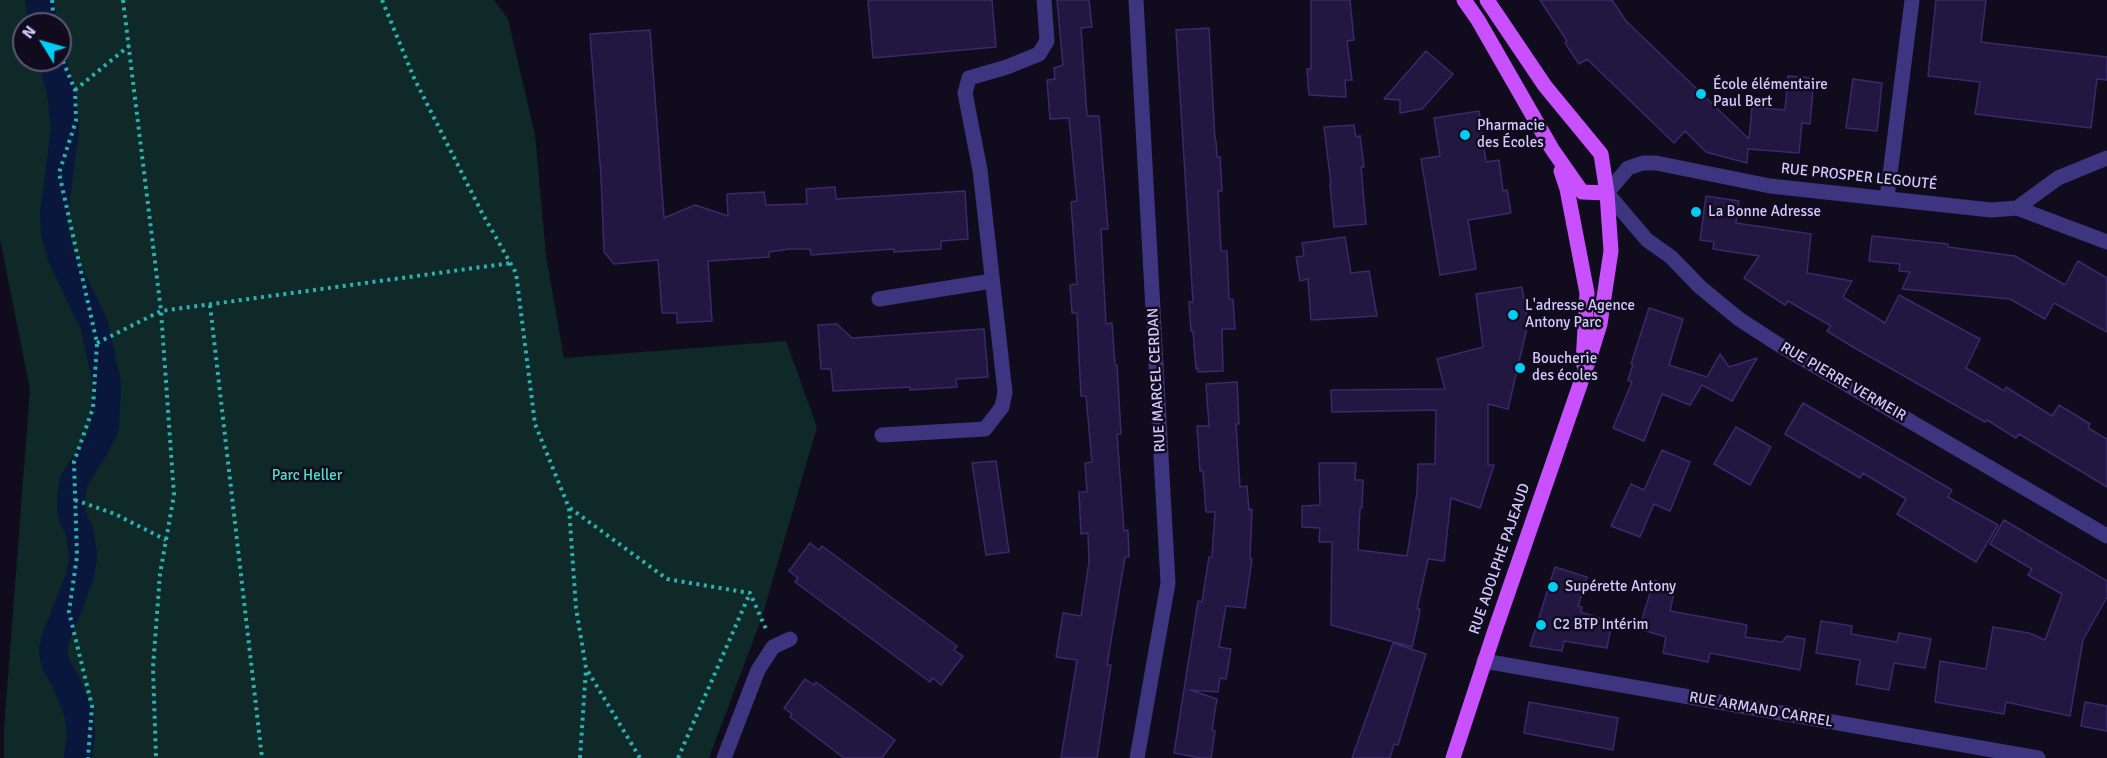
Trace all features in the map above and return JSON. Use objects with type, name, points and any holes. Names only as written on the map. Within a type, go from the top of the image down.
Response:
[{"type":"main road","name":"RUE ADOLPHE PAJEAUD","points":[[1464,0],[1490,40],[1552,149],[1582,192],[1607,193]]},
{"type":"main road","name":"RUE ADOLPHE PAJEAUD","points":[[1453,758],[1484,661],[1591,354],[1600,324],[1611,251],[1607,193],[1600,154],[1545,86],[1487,0]]},
{"type":"main road","name":"RUE ADOLPHE PAJEAUD","points":[[1552,149],[1567,189],[1587,293],[1582,350],[1583,373]]},
{"type":"street","points":[[882,435],[985,429],[1002,407],[1005,392],[980,170],[965,93],[969,78],[1007,67],[1039,54],[1047,41],[1044,0]]},
{"type":"street","name":"RUE MARCEL CERDAN","points":[[1136,0],[1168,583],[1137,758]]},
{"type":"street","points":[[1887,198],[1912,0]]},
{"type":"street","points":[[2017,208],[2058,178],[2107,158]]},
{"type":"street","name":"RUE PROSPER LEGOUTÉ","points":[[1607,193],[1628,168],[1643,163],[1656,163],[1770,186],[1991,210],[2017,208]]},
{"type":"street","name":"RUE PIERRE VERMEIR","points":[[1607,193],[1647,240],[1671,257],[1700,287],[1738,319],[2107,536]]},
{"type":"street","points":[[2017,208],[2107,242]]},
{"type":"street","points":[[879,299],[992,281]]},
{"type":"street","points":[[724,758],[758,670],[773,647],[790,639]]},
{"type":"street","name":"RUE ARMAND CARREL","points":[[1484,661],[2038,758]]},
{"type":"path","points":[[123,0],[161,311],[174,495],[160,574],[153,667],[156,758]]},
{"type":"path","points":[[382,0],[414,78],[481,211],[516,273],[535,424],[570,508],[576,608],[586,668],[580,758]]},
{"type":"path","points":[[75,90],[130,45]]},
{"type":"path","points":[[68,72],[75,90],[76,122],[59,173],[97,342],[93,408],[74,462],[77,556],[69,612],[92,706],[88,758]]},
{"type":"path","points":[[97,342],[161,311],[511,263]]},
{"type":"path","points":[[210,305],[262,758]]},
{"type":"path","points":[[75,500],[115,514],[166,540]]},
{"type":"path","points":[[570,508],[667,579],[750,592]]},
{"type":"path","points":[[750,592],[773,647]]},
{"type":"path","points":[[678,758],[750,592]]},
{"type":"path","points":[[586,668],[640,758]]},
{"type":"green space","name":"Parc Heller","points":[[0,0],[494,0],[508,19],[535,135],[546,255],[564,358],[786,341],[817,427],[762,617],[709,758],[4,758],[4,728],[30,389],[0,239]]},
{"type":"building","points":[[868,0],[992,0],[996,47],[873,58]]},
{"type":"building","points":[[1057,0],[1089,0],[1092,27],[1081,28],[1087,116],[1099,116],[1108,229],[1101,229],[1106,324],[1112,323],[1115,365],[1117,365],[1121,434],[1117,434],[1124,531],[1128,530],[1129,557],[1125,557],[1107,665],[1111,665],[1097,758],[1061,758],[1077,660],[1056,657],[1063,613],[1081,616],[1089,562],[1088,533],[1081,534],[1079,492],[1087,492],[1085,463],[1092,462],[1086,396],[1081,396],[1077,313],[1072,313],[1070,285],[1077,284],[1071,202],[1077,201],[1069,118],[1050,119],[1047,80],[1055,79],[1054,68],[1063,65]]},
{"type":"building","points":[[1311,0],[1350,0],[1354,40],[1347,41],[1352,80],[1345,80],[1346,97],[1309,95],[1307,69],[1311,69]]},
{"type":"building","points":[[1540,0],[1612,0],[1626,21],[1749,139],[1752,107],[1785,110],[1788,76],[1814,78],[1810,124],[1802,123],[1799,153],[1748,149],[1747,163],[1706,152],[1685,131],[1674,143],[1587,59],[1579,64]]},
{"type":"building","points":[[1936,0],[1986,0],[1981,42],[2107,57],[2107,80],[2097,79],[2091,128],[1975,114],[1980,82],[1928,76]]},
{"type":"building","points":[[1209,28],[1215,141],[1217,157],[1220,157],[1222,191],[1218,191],[1221,251],[1227,251],[1229,299],[1233,299],[1235,329],[1222,329],[1223,371],[1198,372],[1189,302],[1193,302],[1176,30]]},
{"type":"building","points":[[650,30],[664,218],[695,205],[728,216],[727,194],[764,192],[766,205],[807,204],[806,189],[835,187],[836,199],[965,191],[968,239],[941,241],[941,249],[894,252],[894,249],[811,255],[810,249],[789,249],[769,252],[769,257],[708,261],[712,321],[677,323],[677,313],[662,313],[658,260],[614,264],[604,252],[601,176],[590,34]]},
{"type":"building","points":[[1426,51],[1453,74],[1422,109],[1400,113],[1400,100],[1384,99]]},
{"type":"building","points":[[1853,79],[1882,83],[1877,131],[1846,128]]},
{"type":"building","points":[[1479,111],[1486,162],[1499,160],[1503,191],[1507,190],[1511,213],[1468,220],[1476,269],[1440,275],[1421,159],[1440,156],[1434,118]]},
{"type":"building","points":[[1354,125],[1356,137],[1360,136],[1364,167],[1361,167],[1366,224],[1334,227],[1324,127]]},
{"type":"building","points":[[1706,196],[1739,201],[1736,223],[1811,234],[1807,273],[1852,281],[1843,297],[1885,323],[1899,295],[1980,339],[1966,368],[2004,391],[2006,387],[2052,416],[2059,405],[2090,424],[2088,428],[2107,439],[2107,487],[2019,434],[2016,438],[1987,420],[1985,422],[1853,347],[1827,331],[1831,326],[1788,301],[1785,305],[1744,278],[1759,256],[1713,249],[1714,242],[1700,240]]},
{"type":"building","points":[[1872,236],[1948,244],[1948,247],[2015,256],[2065,285],[2078,261],[2107,278],[2107,332],[2054,303],[2045,319],[2010,299],[1902,289],[1910,272],[1899,271],[1900,264],[1869,261]]},
{"type":"building","points":[[1345,237],[1351,273],[1369,271],[1377,316],[1311,320],[1308,279],[1300,281],[1296,257],[1304,256],[1302,243]]},
{"type":"building","points":[[1522,287],[1528,323],[1508,409],[1488,404],[1488,465],[1494,465],[1480,508],[1451,498],[1444,561],[1428,559],[1417,609],[1420,609],[1412,647],[1331,625],[1332,542],[1319,542],[1320,528],[1302,527],[1302,506],[1320,505],[1319,463],[1356,463],[1355,480],[1363,480],[1358,550],[1407,556],[1417,493],[1418,464],[1435,464],[1436,410],[1332,412],[1331,390],[1445,389],[1437,359],[1483,347],[1476,294]]},
{"type":"building","points":[[1649,308],[1683,319],[1669,365],[1707,377],[1720,354],[1729,367],[1757,358],[1732,401],[1702,385],[1690,405],[1662,394],[1644,441],[1613,428],[1632,382],[1628,380],[1633,364],[1631,364]]},
{"type":"building","points":[[837,324],[852,338],[984,329],[988,377],[956,379],[957,387],[833,391],[831,369],[821,369],[818,325]]},
{"type":"building","points":[[1237,382],[1239,424],[1236,424],[1240,487],[1247,486],[1249,510],[1252,509],[1250,559],[1252,559],[1245,608],[1226,606],[1219,647],[1231,649],[1226,679],[1220,678],[1218,692],[1190,690],[1217,699],[1212,730],[1215,731],[1211,758],[1201,758],[1174,753],[1198,601],[1202,602],[1209,557],[1212,557],[1215,512],[1206,512],[1197,426],[1209,426],[1206,384]]},
{"type":"building","points":[[1803,403],[1952,490],[1948,497],[1998,525],[1976,562],[1897,514],[1906,499],[1863,473],[1860,478],[1785,434]]},
{"type":"building","points":[[1736,427],[1771,447],[1750,485],[1714,464]]},
{"type":"building","points":[[1662,450],[1690,462],[1670,511],[1654,504],[1640,537],[1611,526],[1631,484],[1644,490]]},
{"type":"building","points":[[996,461],[1009,552],[986,555],[972,463]]},
{"type":"building","points":[[2004,520],[2107,581],[2107,597],[2083,640],[2070,716],[2006,702],[2004,714],[1935,702],[1940,661],[1986,669],[1993,627],[2029,633],[2045,640],[2062,594],[2028,575],[2032,569],[1990,544]]},
{"type":"building","points":[[810,543],[819,550],[822,546],[957,646],[954,650],[963,656],[941,685],[933,678],[930,682],[795,582],[798,578],[789,571]]},
{"type":"building","points":[[1555,567],[1587,577],[1578,606],[1582,607],[1581,612],[1612,622],[1607,648],[1564,641],[1562,651],[1530,646]]},
{"type":"building","points":[[1654,580],[1675,588],[1670,611],[1747,625],[1745,637],[1782,642],[1787,636],[1805,639],[1800,670],[1710,653],[1708,662],[1663,653],[1666,637],[1639,629]]},
{"type":"building","points":[[1821,621],[1852,626],[1851,634],[1897,642],[1899,633],[1931,639],[1925,668],[1894,663],[1889,690],[1856,684],[1860,660],[1816,653]]},
{"type":"building","points":[[1393,643],[1426,654],[1398,745],[1394,744],[1390,758],[1352,758]]},
{"type":"building","points":[[805,679],[814,685],[816,682],[895,740],[882,758],[844,758],[790,717],[792,714],[784,708]]},
{"type":"building","points":[[1529,702],[1618,718],[1613,750],[1524,733]]},
{"type":"building","points":[[2085,702],[2107,706],[2107,731],[2081,726]]},
{"type":"waterway","points":[[39,0],[42,12]]},
{"type":"waterway","points":[[56,72],[61,90],[65,130],[54,213],[55,233],[61,256],[94,324],[107,383],[105,427],[74,481],[71,498],[72,515],[80,533],[83,556],[80,576],[55,640],[53,652],[56,665],[66,682],[78,712],[81,732],[78,758]]},
{"type":"place","name":"École élémentaire Paul Bert","points":[[1701,94]]},
{"type":"place","name":"Pharmacie des Écoles","points":[[1465,135]]},
{"type":"place","name":"La Bonne Adresse","points":[[1696,212]]},
{"type":"place","name":"L'adresse Agence Antony Parc","points":[[1513,315]]},
{"type":"place","name":"Boucherie des écoles","points":[[1520,368]]},
{"type":"place","name":"Supérette Antony","points":[[1553,587]]},
{"type":"place","name":"C2 BTP Intérim","points":[[1541,625]]}]
